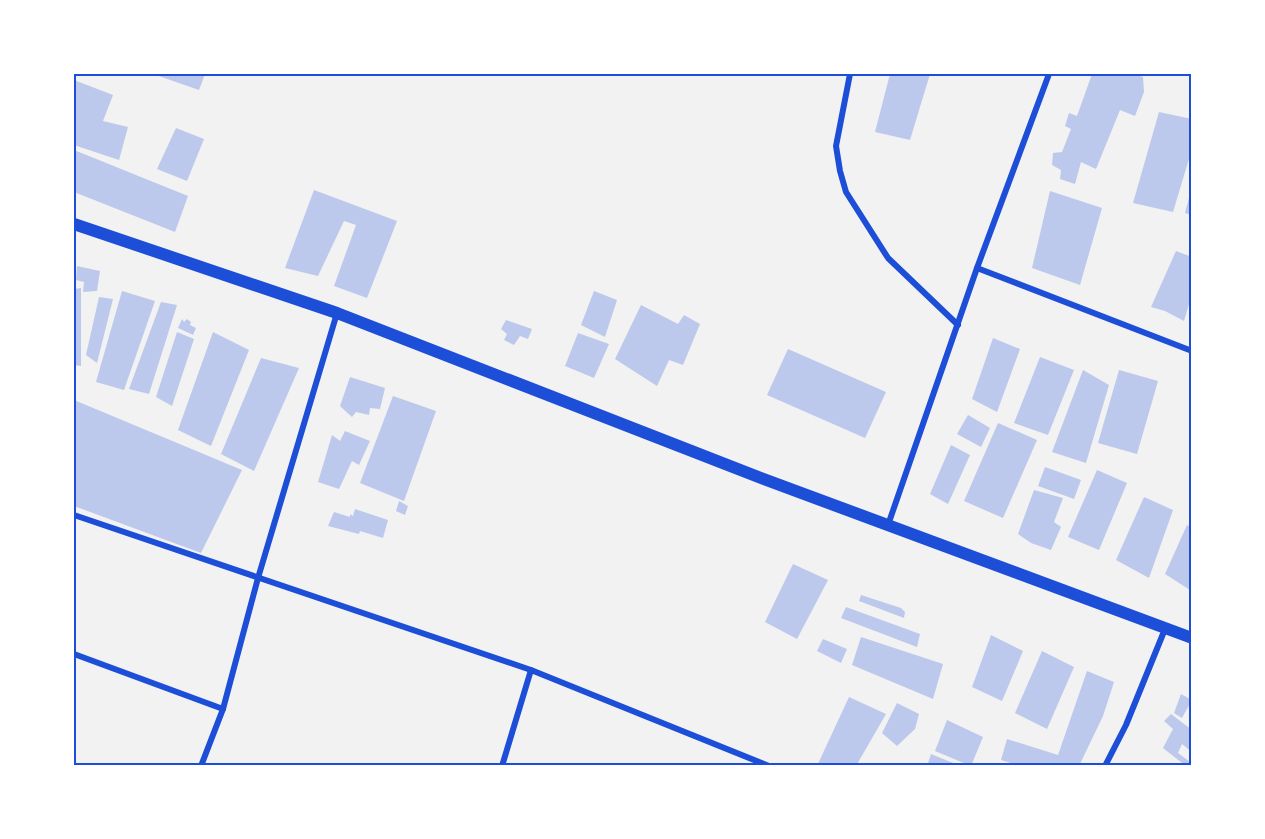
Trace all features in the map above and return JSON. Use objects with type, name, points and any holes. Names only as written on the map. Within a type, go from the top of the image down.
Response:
[{"type":"main road","points":[[74,224],[337,313],[761,478],[1191,638]]},
{"type":"street","points":[[850,74],[836,146],[846,192],[888,258],[957,326]]},
{"type":"street","points":[[888,526],[977,268],[1049,74]]},
{"type":"street","points":[[977,268],[1191,351]]},
{"type":"street","points":[[201,765],[223,709],[258,578],[337,313]]},
{"type":"street","points":[[74,515],[531,670],[769,765]]},
{"type":"street","points":[[1105,765],[1126,726],[1165,629]]},
{"type":"street","points":[[74,654],[223,709]]},
{"type":"street","points":[[502,765],[531,670]]},
{"type":"building","points":[[153,74],[205,74],[199,90]]},
{"type":"building","points":[[890,74],[930,74],[910,140],[875,132]]},
{"type":"building","points":[[1092,74],[1134,74],[1143,77],[1144,92],[1135,116],[1120,110],[1096,169],[1081,162],[1075,184],[1060,179],[1061,170],[1052,165],[1053,153],[1062,152],[1071,129],[1065,126],[1069,113],[1077,116]]},
{"type":"building","points":[[74,80],[113,95],[103,121],[128,127],[119,160],[74,145]]},
{"type":"building","points":[[1159,112],[1192,119],[1192,149],[1173,212],[1133,203]]},
{"type":"building","points":[[176,128],[204,139],[187,181],[157,169]]},
{"type":"building","points":[[74,150],[188,196],[175,232],[74,192]]},
{"type":"building","points":[[314,190],[397,221],[367,298],[334,286],[356,225],[344,221],[318,276],[285,268]]},
{"type":"building","points":[[1192,190],[1192,215],[1185,213]]},
{"type":"building","points":[[1050,191],[1102,208],[1080,285],[1032,268]]},
{"type":"building","points":[[1176,251],[1192,257],[1192,294],[1184,321],[1151,307]]},
{"type":"building","points":[[77,266],[100,271],[97,291],[83,292],[84,282],[76,280]]},
{"type":"building","points":[[81,288],[81,366],[74,365],[74,289]]},
{"type":"building","points":[[122,291],[155,301],[124,390],[96,382]]},
{"type":"building","points":[[594,291],[617,300],[605,337],[581,325]]},
{"type":"building","points":[[99,297],[113,299],[97,363],[86,355]]},
{"type":"building","points":[[161,302],[177,305],[149,394],[129,389]]},
{"type":"building","points":[[641,305],[678,324],[684,315],[700,324],[683,365],[669,360],[657,386],[615,359]]},
{"type":"building","points":[[182,319],[184,322],[187,319],[191,322],[190,325],[196,328],[193,335],[178,328]]},
{"type":"building","points":[[506,320],[532,329],[528,339],[520,336],[514,345],[504,340],[507,334],[501,329]]},
{"type":"building","points":[[177,332],[194,339],[172,406],[156,397]]},
{"type":"building","points":[[213,332],[249,350],[211,446],[178,430]]},
{"type":"building","points":[[578,333],[609,344],[594,378],[565,366]]},
{"type":"building","points":[[993,338],[1020,349],[997,412],[972,399]]},
{"type":"building","points":[[788,349],[886,392],[865,438],[767,395]]},
{"type":"building","points":[[1040,357],[1074,370],[1048,435],[1014,423]]},
{"type":"building","points":[[261,358],[299,368],[254,471],[221,454]]},
{"type":"building","points":[[1083,370],[1109,385],[1086,463],[1052,452]]},
{"type":"building","points":[[1119,370],[1158,381],[1137,454],[1098,443]]},
{"type":"building","points":[[350,377],[385,388],[380,409],[370,408],[369,415],[356,412],[352,417],[340,406]]},
{"type":"building","points":[[393,396],[436,411],[404,501],[360,483]]},
{"type":"building","points":[[74,400],[242,470],[201,553],[74,506]]},
{"type":"building","points":[[968,415],[990,428],[981,447],[957,434]]},
{"type":"building","points":[[998,423],[1037,440],[1003,518],[964,501]]},
{"type":"building","points":[[345,431],[370,441],[359,465],[352,461],[339,489],[318,482],[332,435],[340,441]]},
{"type":"building","points":[[951,445],[970,455],[948,504],[930,494]]},
{"type":"building","points":[[1045,467],[1081,480],[1074,499],[1038,486]]},
{"type":"building","points":[[1097,470],[1127,483],[1099,550],[1068,537]]},
{"type":"building","points":[[1034,490],[1063,498],[1054,522],[1061,527],[1051,550],[1031,543],[1018,534]]},
{"type":"building","points":[[1144,497],[1173,510],[1149,578],[1116,560]]},
{"type":"building","points":[[399,501],[408,506],[405,515],[396,511]]},
{"type":"building","points":[[355,509],[388,520],[383,538],[360,531],[359,534],[328,526],[334,512],[350,517],[350,514],[353,516]]},
{"type":"building","points":[[1187,525],[1192,528],[1192,586],[1190,590],[1165,574]]},
{"type":"building","points":[[793,564],[828,580],[797,639],[765,622]]},
{"type":"building","points":[[861,595],[901,608],[905,612],[904,618],[859,601]]},
{"type":"building","points":[[846,607],[920,634],[917,647],[841,618]]},
{"type":"building","points":[[991,635],[1023,651],[1002,701],[972,687]]},
{"type":"building","points":[[861,637],[943,664],[933,699],[852,665]]},
{"type":"building","points":[[823,639],[847,649],[841,663],[817,651]]},
{"type":"building","points":[[1042,651],[1074,667],[1047,729],[1015,713]]},
{"type":"building","points":[[1087,671],[1114,682],[1103,716],[1079,766],[1020,766],[1001,760],[1007,739],[1058,755]]},
{"type":"building","points":[[1181,694],[1192,700],[1182,718],[1174,713]]},
{"type":"building","points":[[849,697],[886,714],[856,766],[817,766]]},
{"type":"building","points":[[897,703],[919,714],[915,729],[897,746],[882,733]]},
{"type":"building","points":[[1171,714],[1192,730],[1192,752],[1182,744],[1178,753],[1190,762],[1188,766],[1163,748],[1173,729],[1164,721]]},
{"type":"building","points":[[947,720],[983,737],[971,766],[935,751]]},
{"type":"building","points":[[931,754],[958,765],[958,766],[927,766]]}]
